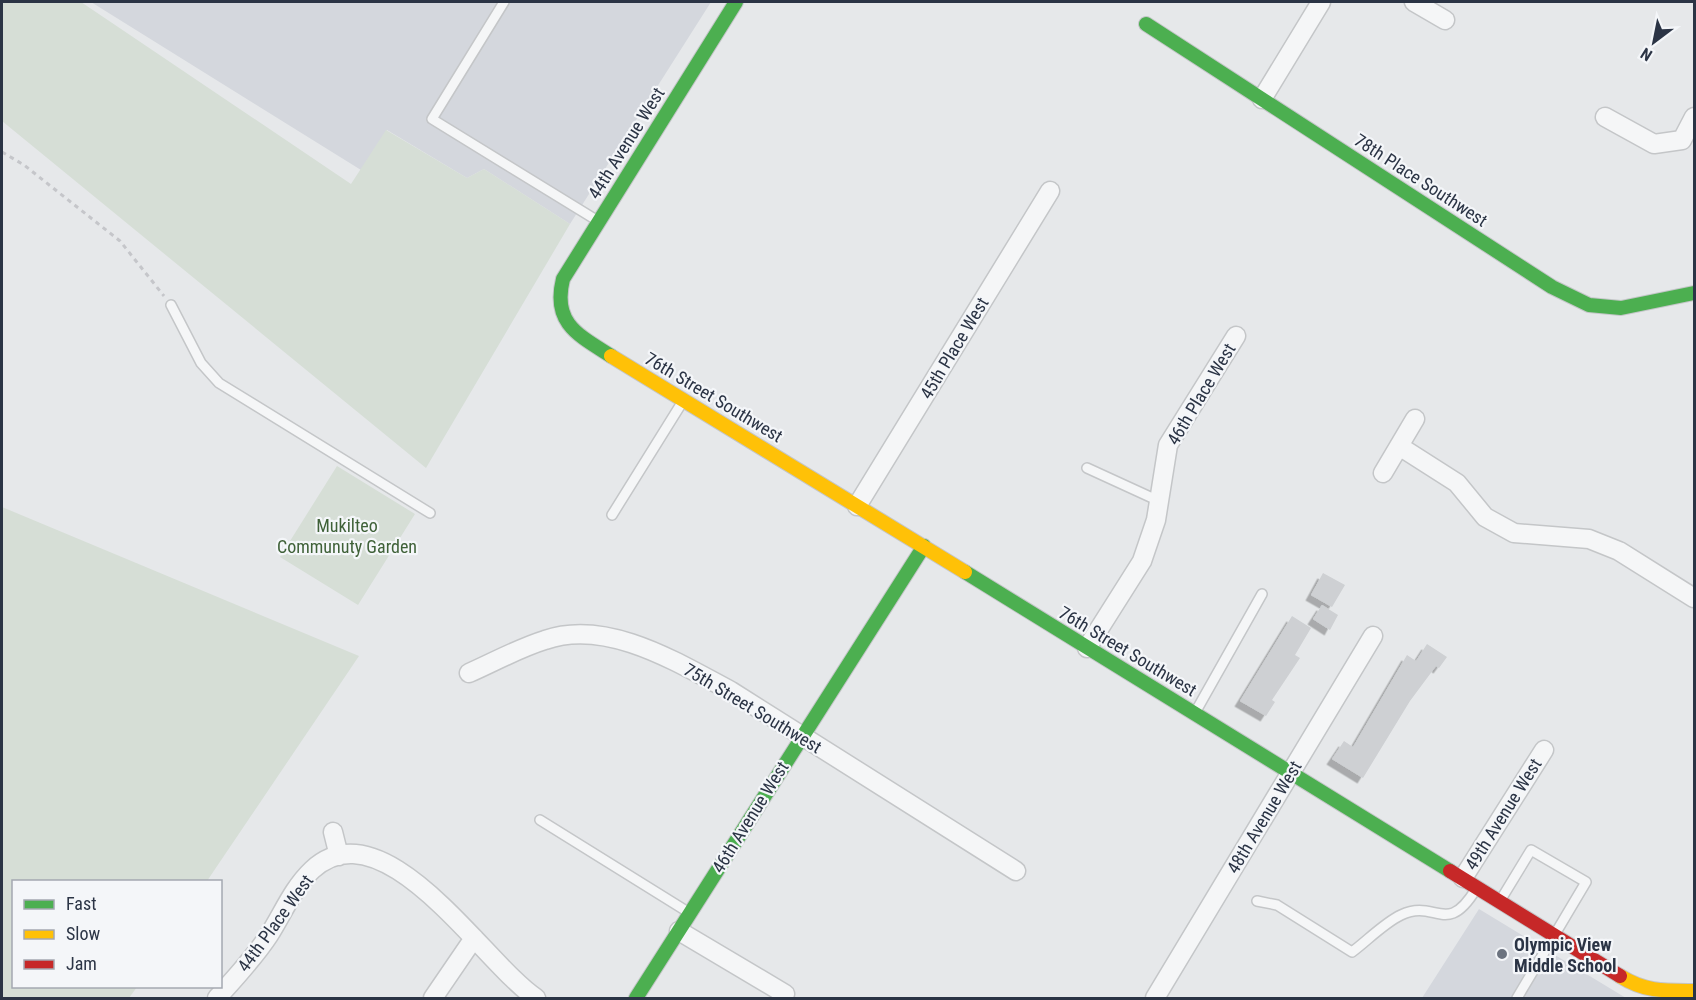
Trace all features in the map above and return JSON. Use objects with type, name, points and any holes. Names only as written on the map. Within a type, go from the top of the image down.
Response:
[{"type":"street","name":"44th Avenue West","points":[[558,308],[557,297],[563,279],[736,2]]},
{"type":"street","points":[[1262,99],[1322,2]]},
{"type":"street","points":[[1414,2],[1445,20]]},
{"type":"street","name":"78th Place Southwest","points":[[1146,24],[1552,287],[1588,305],[1621,308],[1695,293]]},
{"type":"street","points":[[1605,117],[1654,144],[1682,140],[1695,117]]},
{"type":"street","name":"45th Place West","points":[[857,506],[1050,191]]},
{"type":"street","name":"76th Street Southwest","points":[[558,308],[573,330],[599,348],[1290,771],[1636,986],[1652,991],[1695,991]]},
{"type":"street","name":"46th Place West","points":[[1088,648],[1142,561],[1156,520],[1168,445],[1236,336]]},
{"type":"street","points":[[1383,473],[1415,419]]},
{"type":"street","points":[[1399,446],[1458,483],[1485,517],[1514,533],[1589,539],[1619,551],[1695,598]]},
{"type":"street","name":"46th Avenue West","points":[[636,999],[801,736],[924,546]]},
{"type":"street","name":"75th Street Southwest","points":[[469,672],[547,639],[580,634],[617,639],[687,667],[1016,871]]},
{"type":"street","name":"48th Avenue West","points":[[1155,999],[1373,636]]},
{"type":"street","name":"49th Avenue West","points":[[1470,882],[1544,750]]},
{"type":"street","points":[[333,832],[339,855],[366,856],[394,869],[440,902],[509,977],[536,999]]},
{"type":"street","name":"44th Place West","points":[[217,999],[255,954],[305,876],[326,860],[339,855]]},
{"type":"street","points":[[679,931],[785,994]]},
{"type":"street","points":[[433,999],[474,938]]},
{"type":"lane","points":[[504,2],[432,119],[598,221]]},
{"type":"lane","points":[[171,304],[201,363],[219,383],[430,513]]},
{"type":"lane","points":[[612,514],[684,399]]},
{"type":"lane","points":[[1087,468],[1159,501]]},
{"type":"lane","points":[[1195,713],[1262,594]]},
{"type":"lane","points":[[540,820],[690,914]]},
{"type":"lane","points":[[1500,901],[1531,850],[1586,882],[1517,999]]},
{"type":"lane","points":[[1257,901],[1277,905],[1352,952],[1400,915],[1415,910],[1450,914],[1462,910],[1470,882]]},
{"type":"path","points":[[2,152],[24,165],[120,241],[171,304]]},
{"type":"shaded area","points":[[91,2],[711,2],[570,224],[484,169],[467,178],[387,130],[361,170]]},
{"type":"shaded area","name":"Olympic View Middle School","points":[[1479,909],[1626,998],[1422,998]]},
{"type":"green space","points":[[2,2],[81,2],[351,184],[386,130],[467,178],[484,169],[570,224],[426,468],[2,121]]},
{"type":"green space","name":"Mukilteo Communuty Garden","points":[[337,466],[415,514],[358,605],[280,557]]},
{"type":"green space","points":[[2,507],[359,656],[208,880],[12,880],[12,988],[136,988],[129,998],[2,998]]},
{"type":"building","points":[[1323,573],[1345,585],[1332,607],[1311,595]]},
{"type":"building","points":[[1322,605],[1338,615],[1330,630],[1313,619]]},
{"type":"building","points":[[1292,616],[1311,628],[1295,655],[1300,658],[1272,700],[1275,702],[1266,716],[1240,701]]},
{"type":"building","points":[[1427,644],[1447,657],[1439,668],[1436,666],[1410,701],[1363,778],[1332,759],[1344,741],[1353,747],[1407,655],[1416,661]]},
{"type":"traffic: fast","points":[[611,356],[570,326],[561,307],[563,279],[736,2]]},
{"type":"traffic: fast","points":[[1146,24],[1552,287],[1589,305],[1621,308],[1694,293]]},
{"type":"traffic: fast","points":[[636,998],[924,546]]},
{"type":"traffic: fast","points":[[965,572],[1450,871]]},
{"type":"traffic: slow","points":[[611,356],[965,572]]},
{"type":"traffic: slow","points":[[1620,976],[1647,988],[1694,991]]},
{"type":"traffic: jam","points":[[1450,871],[1620,976]]},
{"type":"place","name":"Olympic View Middle School","points":[[1502,954]]}]
